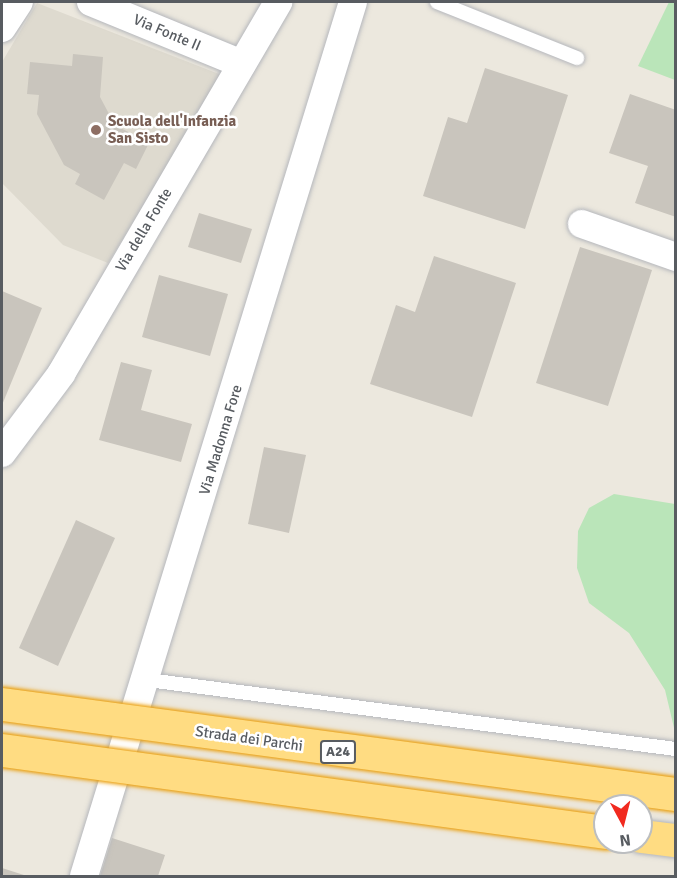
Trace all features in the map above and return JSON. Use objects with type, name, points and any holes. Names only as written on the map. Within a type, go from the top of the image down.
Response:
[{"type":"highway","name":"Strada dei Parchi","points":[[2,704],[675,794]]},
{"type":"highway","points":[[2,750],[593,830]]},
{"type":"highway","points":[[653,837],[675,840]]},
{"type":"street","points":[[2,28],[19,2]]},
{"type":"street","name":"Via Fonte II","points":[[91,2],[242,64]]},
{"type":"street","name":"Via della Fonte","points":[[2,453],[61,374],[278,2]]},
{"type":"street","name":"Via Madonna Fore","points":[[84,876],[148,680],[353,2]]},
{"type":"street","points":[[582,224],[675,257]]},
{"type":"lane","points":[[437,2],[577,58]]},
{"type":"lane","points":[[148,680],[675,750]]},
{"type":"shaded area","name":"Scuola dell'Infanzia San Sisto","points":[[37,3],[224,76],[108,263],[63,245],[2,183],[2,62]]},
{"type":"green space","points":[[669,2],[675,2],[675,80],[638,66]]},
{"type":"green space","points":[[614,494],[675,504],[675,732],[665,690],[629,633],[589,603],[577,568],[578,531],[589,508]]},
{"type":"building","points":[[73,54],[103,57],[100,97],[115,125],[149,143],[136,169],[124,163],[104,200],[75,184],[80,174],[64,165],[37,114],[39,95],[27,94],[30,62],[72,66]]},
{"type":"building","points":[[485,68],[568,95],[525,229],[423,196],[448,117],[467,123]]},
{"type":"building","points":[[630,94],[676,110],[676,217],[635,203],[648,166],[609,153]]},
{"type":"building","points":[[199,213],[252,229],[241,263],[188,247]]},
{"type":"building","points":[[580,247],[652,270],[608,406],[536,383]]},
{"type":"building","points":[[434,256],[516,283],[472,417],[370,384],[396,305],[415,312]]},
{"type":"building","points":[[159,275],[228,294],[210,356],[142,337]]},
{"type":"building","points":[[2,291],[42,308],[2,405]]},
{"type":"building","points":[[121,362],[152,370],[141,410],[192,424],[181,462],[99,440]]},
{"type":"building","points":[[264,447],[306,455],[289,533],[248,524]]},
{"type":"building","points":[[76,520],[115,538],[58,666],[19,648]]},
{"type":"building","points":[[112,838],[165,855],[158,876],[100,876]]},
{"type":"building","points":[[2,868],[27,876],[2,876]]},
{"type":"place","name":"Scuola dell'Infanzia San Sisto","points":[[96,130]]}]
